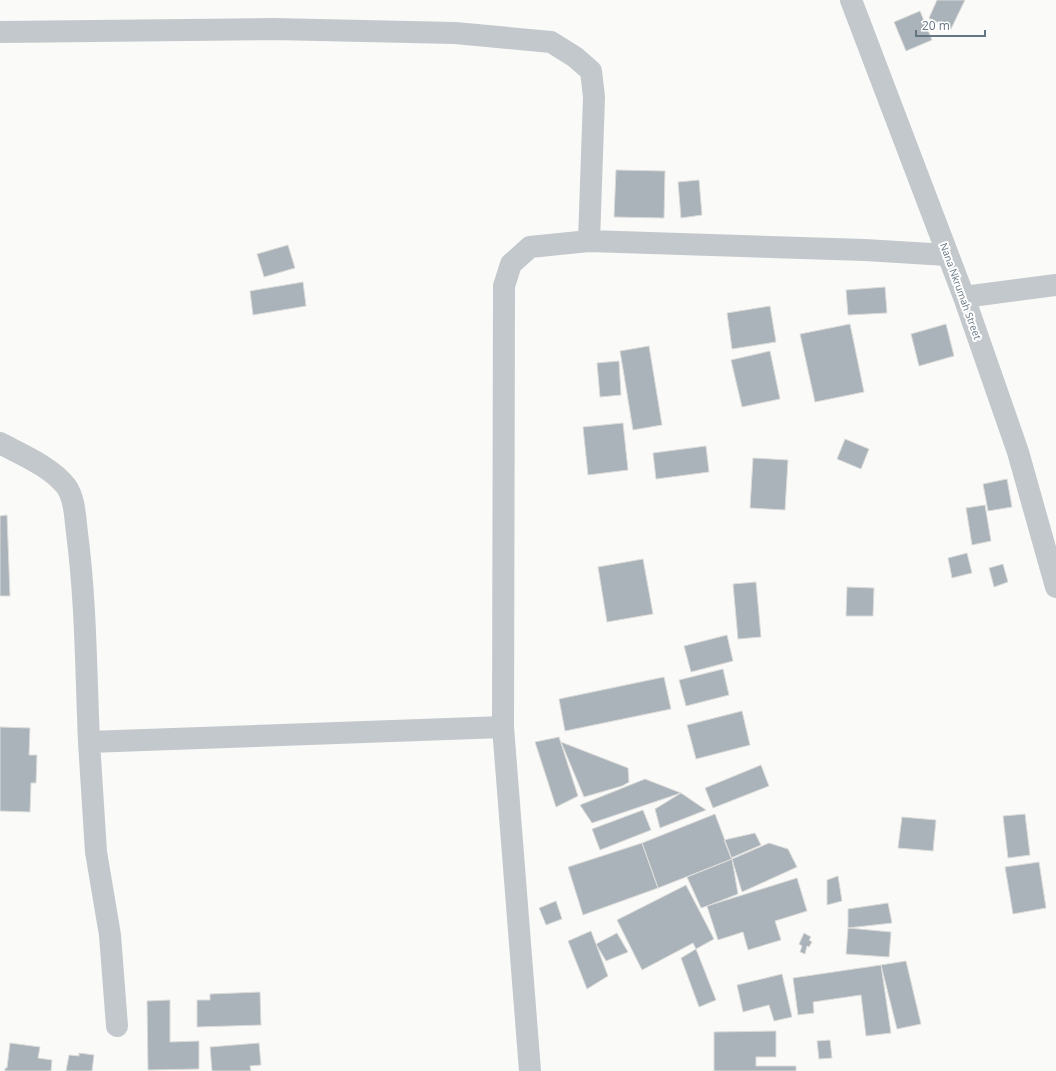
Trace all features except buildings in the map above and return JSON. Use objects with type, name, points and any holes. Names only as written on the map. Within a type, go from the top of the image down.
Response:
[{"type":"street","name":"Nana Nkrumah Street","points":[[851,0],[964,297],[1018,452],[1056,587]]},
{"type":"street","points":[[0,32],[273,29],[455,33],[550,42],[575,57],[591,71],[594,97],[589,241]]},
{"type":"street","points":[[530,1071],[503,727],[504,286],[511,264],[530,247],[589,241],[864,250],[947,255]]},
{"type":"street","points":[[964,297],[1056,285]]},
{"type":"street","points":[[0,443],[55,475],[66,487],[73,502],[80,550],[96,852],[110,934],[117,1026]]},
{"type":"street","points":[[89,742],[503,727]]}]
